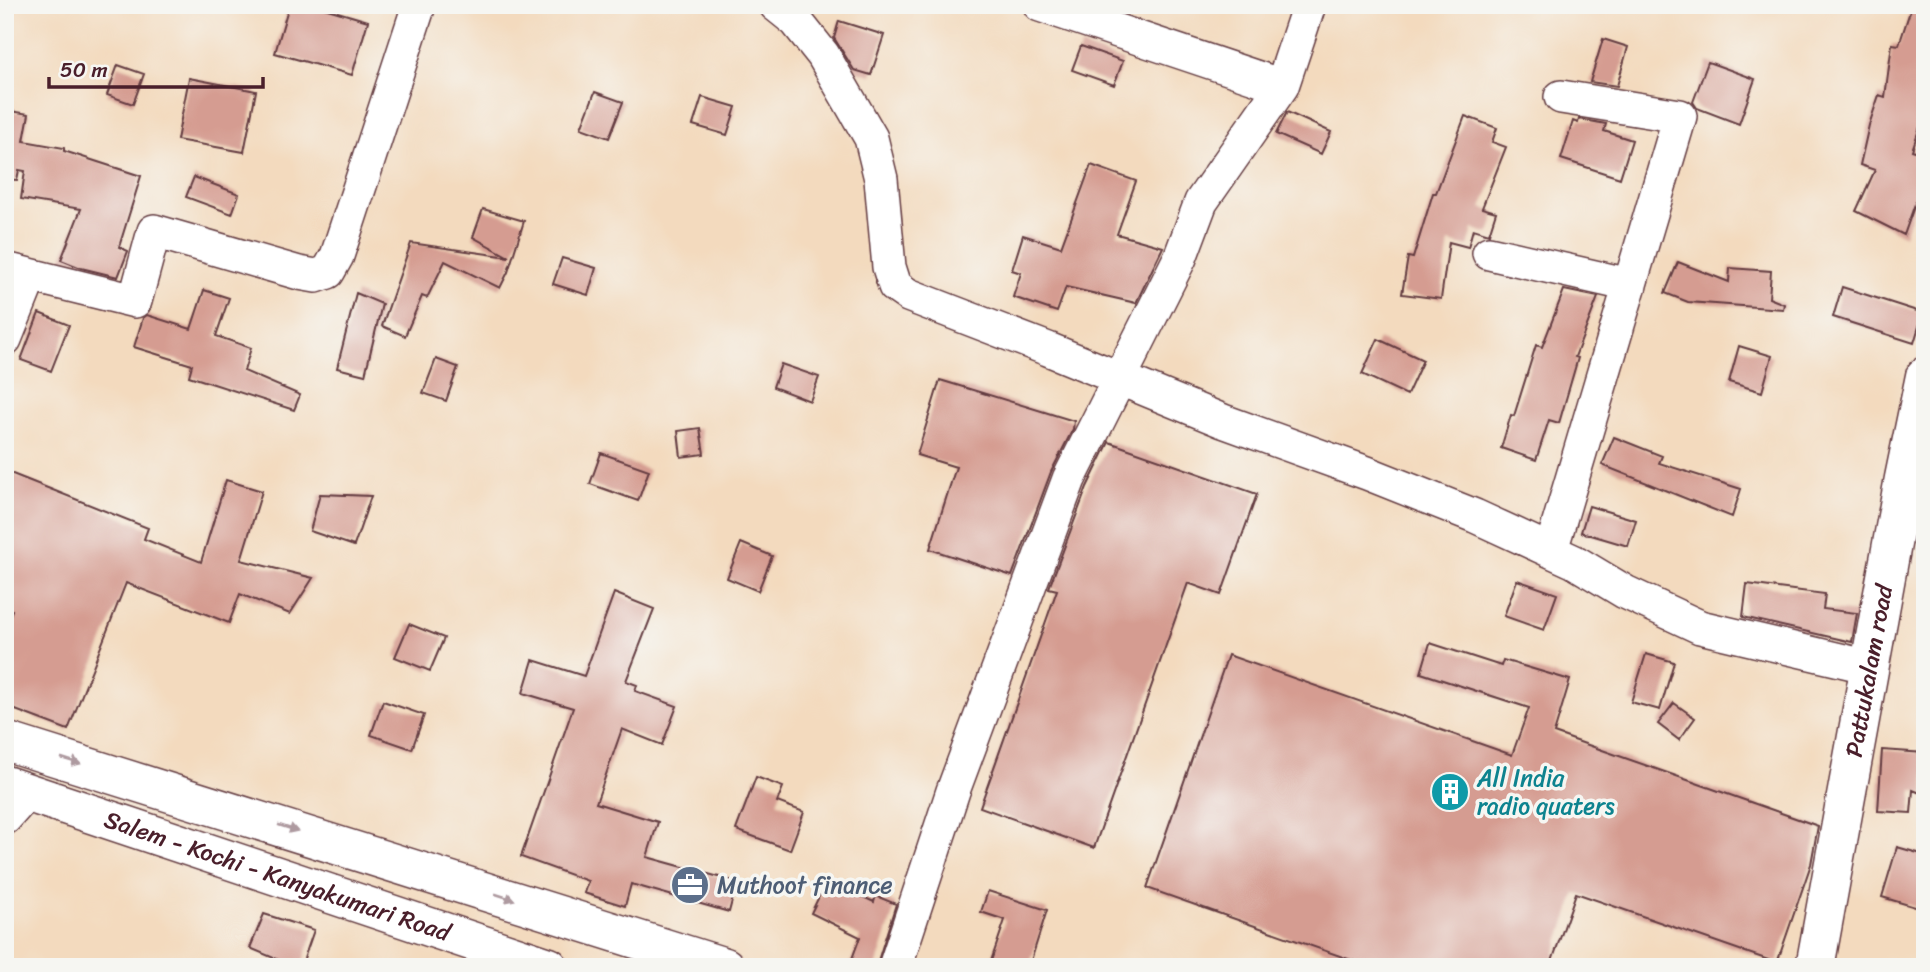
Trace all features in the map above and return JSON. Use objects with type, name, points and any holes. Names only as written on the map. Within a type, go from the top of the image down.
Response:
[{"type":"main road","name":"Pattukalam road","points":[[1815,967],[1870,667],[1914,480],[1925,376]]},
{"type":"main road","points":[[5,741],[725,967]]},
{"type":"main road","name":"Salem - Kochi - Kanyakumari Road","points":[[13,798],[549,967]]},
{"type":"street","points":[[5,339],[18,273],[135,301],[154,231],[299,273],[316,276],[328,272],[337,256],[419,5]]},
{"type":"street","points":[[776,5],[796,21],[823,55],[870,138],[881,179],[889,267],[895,286],[908,295],[1223,421],[1415,492],[1551,550],[1625,592],[1700,627],[1870,667]]},
{"type":"street","points":[[1040,5],[1282,86]]},
{"type":"street","points":[[895,967],[953,791],[1046,535],[1074,467],[1180,258],[1201,202],[1282,86],[1309,5]]},
{"type":"street","points":[[1551,550],[1680,116],[1561,97]]},
{"type":"street","points":[[1489,253],[1630,285]]},
{"type":"building","points":[[289,5],[314,5],[368,21],[352,75],[275,53]]},
{"type":"building","points":[[1912,5],[1925,5],[1925,112],[1912,150],[1925,154],[1925,175],[1904,235],[1856,211],[1875,170],[1860,165],[1869,125],[1879,95],[1885,97],[1892,44],[1899,45]]},
{"type":"building","points":[[839,21],[884,35],[871,75],[854,70],[834,38]]},
{"type":"building","points":[[1603,39],[1628,47],[1617,86],[1590,82]]},
{"type":"building","points":[[1081,46],[1123,61],[1114,85],[1072,70]]},
{"type":"building","points":[[1708,62],[1755,79],[1739,124],[1697,108],[1693,102]]},
{"type":"building","points":[[118,65],[144,74],[133,104],[107,95]]},
{"type":"building","points":[[189,78],[256,91],[244,152],[177,140]]},
{"type":"building","points":[[595,92],[623,102],[609,138],[581,128]]},
{"type":"building","points":[[702,97],[736,107],[727,135],[693,125]]},
{"type":"building","points":[[5,110],[29,114],[24,141],[64,148],[64,151],[141,176],[119,247],[128,251],[118,277],[61,260],[81,209],[21,199],[25,171],[19,170],[17,180],[5,179]]},
{"type":"building","points":[[1287,112],[1331,132],[1321,154],[1276,134]]},
{"type":"building","points":[[1465,116],[1497,128],[1492,142],[1506,147],[1482,208],[1496,212],[1489,234],[1473,229],[1468,247],[1449,242],[1441,299],[1402,294],[1408,257],[1413,258],[1433,193],[1436,193]]},
{"type":"building","points":[[1579,119],[1606,124],[1604,131],[1632,140],[1620,178],[1561,159],[1573,121],[1578,123]]},
{"type":"building","points":[[1091,165],[1136,181],[1117,234],[1163,247],[1136,303],[1066,287],[1057,312],[1013,297],[1021,273],[1012,270],[1023,235],[1061,247]]},
{"type":"building","points":[[194,177],[239,194],[232,214],[186,197]]},
{"type":"building","points":[[483,209],[524,221],[508,272],[500,288],[445,261],[427,298],[422,296],[405,336],[382,326],[411,243],[509,257],[473,237]]},
{"type":"building","points":[[562,258],[596,268],[588,295],[553,284]]},
{"type":"building","points":[[1678,262],[1729,282],[1730,268],[1771,271],[1769,298],[1784,304],[1783,309],[1688,302],[1665,293]]},
{"type":"building","points":[[1842,287],[1923,313],[1914,343],[1833,317]]},
{"type":"building","points":[[204,290],[229,298],[216,336],[251,348],[244,371],[300,395],[294,410],[189,376],[192,365],[134,347],[143,318],[147,315],[191,329]]},
{"type":"building","points":[[1564,290],[1598,297],[1575,357],[1578,358],[1559,423],[1549,420],[1536,460],[1501,448],[1536,345],[1542,347]]},
{"type":"building","points":[[356,293],[382,304],[365,375],[337,368]]},
{"type":"building","points":[[39,313],[69,325],[51,371],[21,360]]},
{"type":"building","points":[[1378,339],[1423,360],[1407,395],[1362,374]]},
{"type":"building","points":[[1739,346],[1772,356],[1762,392],[1729,382]]},
{"type":"building","points":[[436,359],[458,367],[446,401],[423,393]]},
{"type":"building","points":[[781,364],[819,377],[810,401],[773,387]]},
{"type":"building","points":[[940,380],[1074,421],[1073,429],[1051,472],[1012,576],[930,549],[956,467],[917,455]]},
{"type":"building","points":[[700,428],[704,454],[681,457],[678,431]]},
{"type":"building","points":[[1614,437],[1662,456],[1659,463],[1741,489],[1732,517],[1602,465]]},
{"type":"building","points":[[1109,442],[1257,494],[1221,595],[1188,583],[1094,848],[980,807],[1057,590],[1049,588],[1087,487]]},
{"type":"building","points":[[601,453],[649,470],[638,501],[590,484]]},
{"type":"building","points":[[5,471],[148,528],[144,539],[201,562],[226,480],[262,491],[241,560],[313,578],[290,614],[240,594],[229,623],[126,583],[68,730],[5,706],[5,628],[12,610],[5,607]]},
{"type":"building","points":[[320,494],[371,496],[354,546],[310,531]]},
{"type":"building","points":[[1589,506],[1636,520],[1628,546],[1581,532]]},
{"type":"building","points":[[741,543],[772,556],[758,591],[727,578]]},
{"type":"building","points":[[1517,580],[1557,594],[1544,630],[1504,616]]},
{"type":"building","points":[[1747,584],[1825,594],[1823,609],[1857,613],[1852,642],[1743,617]]},
{"type":"building","points":[[614,593],[654,609],[626,681],[637,685],[635,691],[677,706],[662,745],[622,729],[596,803],[658,822],[647,857],[737,882],[729,912],[631,884],[625,906],[584,893],[588,881],[521,857],[573,708],[523,693],[533,660],[584,676]]},
{"type":"building","points":[[409,624],[444,638],[430,671],[395,657]]},
{"type":"building","name":"All India radio quaters","points":[[1430,643],[1501,666],[1503,660],[1570,680],[1554,733],[1818,826],[1811,864],[1777,963],[1576,893],[1550,967],[1371,967],[1147,888],[1228,655],[1512,755],[1529,708],[1421,673]]},
{"type":"building","points":[[1646,654],[1674,662],[1660,710],[1631,702]]},
{"type":"building","points":[[383,701],[424,715],[412,749],[371,735]]},
{"type":"building","points":[[1674,703],[1695,718],[1679,740],[1658,724]]},
{"type":"building","points":[[1882,750],[1925,753],[1925,795],[1913,790],[1911,813],[1878,811]]},
{"type":"building","points":[[756,777],[783,787],[777,802],[804,812],[790,850],[736,830]]},
{"type":"building","points":[[1897,847],[1925,855],[1925,910],[1882,897]]},
{"type":"building","points":[[827,880],[874,902],[876,896],[896,904],[876,967],[849,967],[860,937],[811,913]]},
{"type":"building","points":[[988,891],[1047,910],[1029,967],[989,967],[1005,920],[981,912]]},
{"type":"building","points":[[264,914],[314,930],[301,967],[250,948]]},
{"type":"place","name":"All India radio quaters","points":[[1450,792]]},
{"type":"place","name":"Muthoot finance","points":[[690,885]]}]
